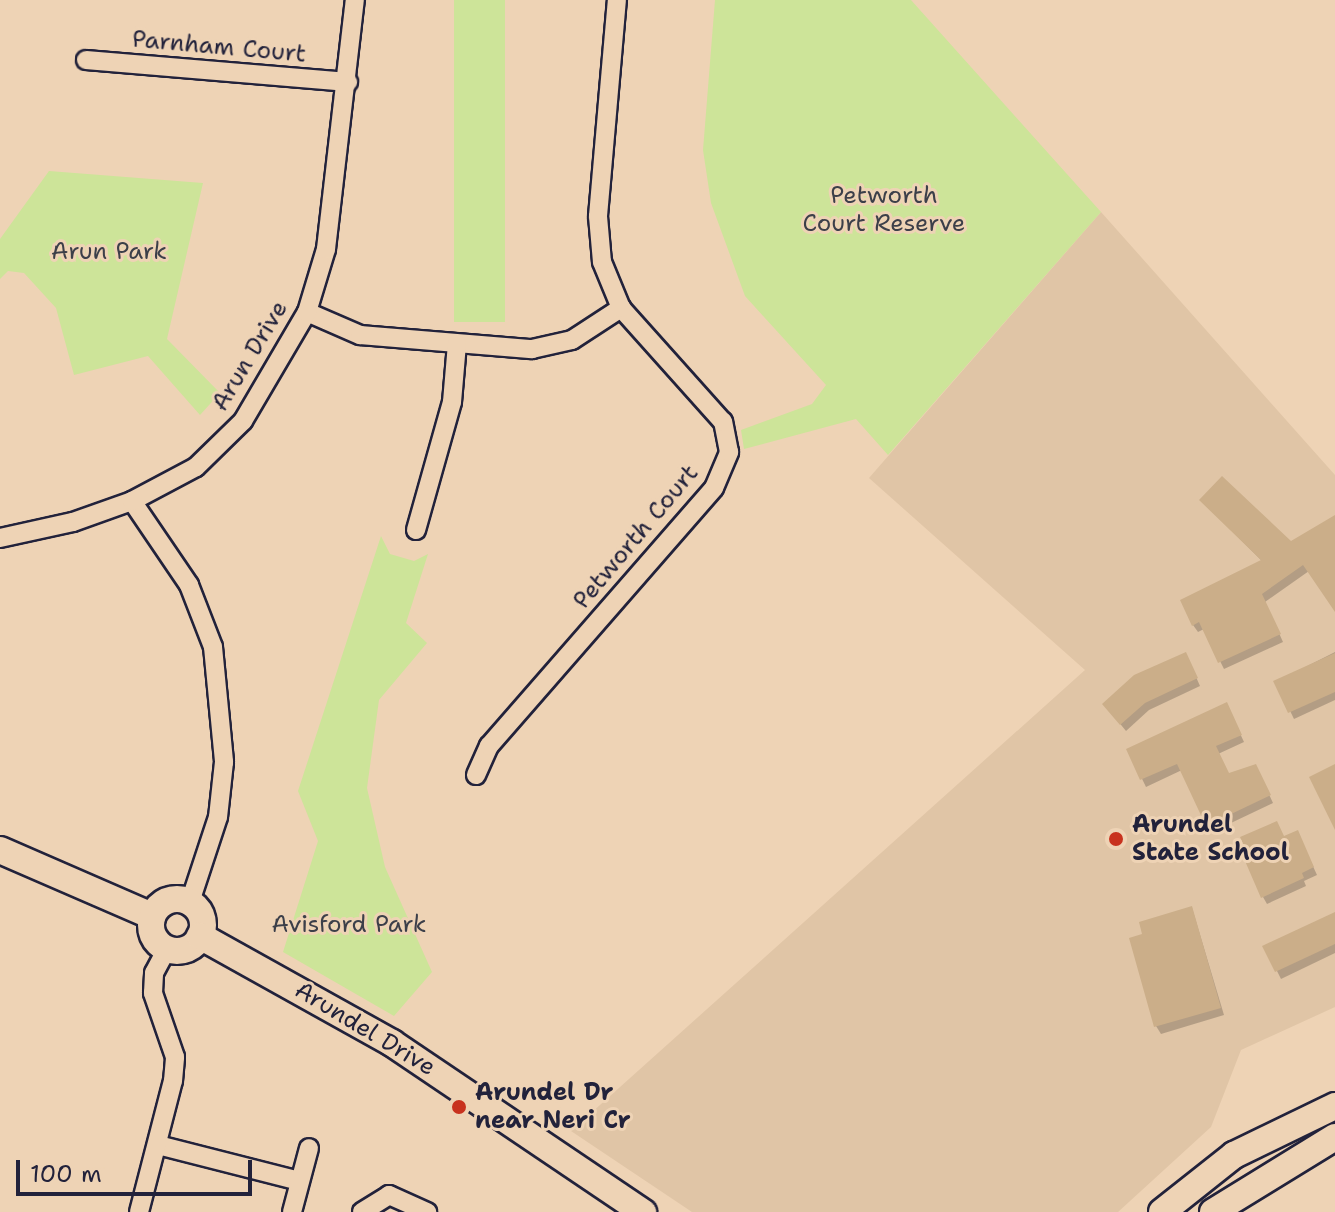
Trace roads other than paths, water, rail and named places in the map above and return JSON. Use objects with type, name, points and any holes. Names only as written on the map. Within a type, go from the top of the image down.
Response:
[{"type":"main road","points":[[0,850],[152,916]]},
{"type":"main road","points":[[172,899],[190,902],[202,917],[200,936],[186,949],[167,949],[153,936],[152,916],[172,899]]},
{"type":"main road","name":"Arundel Drive","points":[[200,936],[392,1043],[643,1212]]},
{"type":"main road","points":[[1162,1212],[1234,1155],[1335,1106]]},
{"type":"main road","points":[[1213,1212],[1335,1137]]},
{"type":"street","name":"Arun Drive","points":[[0,538],[73,522],[132,501],[196,467],[243,421],[307,312],[326,249],[348,82],[355,0]]},
{"type":"street","name":"Petworth Court","points":[[476,775],[489,746],[714,488],[729,452],[723,422],[621,308],[602,262],[598,216],[617,0]]},
{"type":"street","name":"Parnham Court","points":[[86,60],[348,82]]},
{"type":"street","points":[[307,312],[360,335],[532,349],[572,340],[621,308]]},
{"type":"street","points":[[416,530],[452,402],[457,344]]},
{"type":"street","points":[[132,501],[189,585],[213,647],[218,678],[224,762],[218,817],[190,902]]},
{"type":"street","points":[[139,1212],[158,1145],[175,1057],[153,993],[154,973],[167,949]]},
{"type":"street","points":[[158,1145],[299,1181]]},
{"type":"street","points":[[292,1212],[309,1148]]},
{"type":"street","points":[[362,1212],[389,1195],[427,1212]]},
{"type":"place","name":"Arundel State School","points":[[1116,839]]},
{"type":"place","name":"Arundel Dr near Neri Cr","points":[[459,1107]]},
{"type":"park label","name":"Petworth Court Reserve","points":[[884,210]]},
{"type":"park label","name":"Arun Park","points":[[109,252]]},
{"type":"park label","name":"Avisford Park","points":[[349,925]]}]
